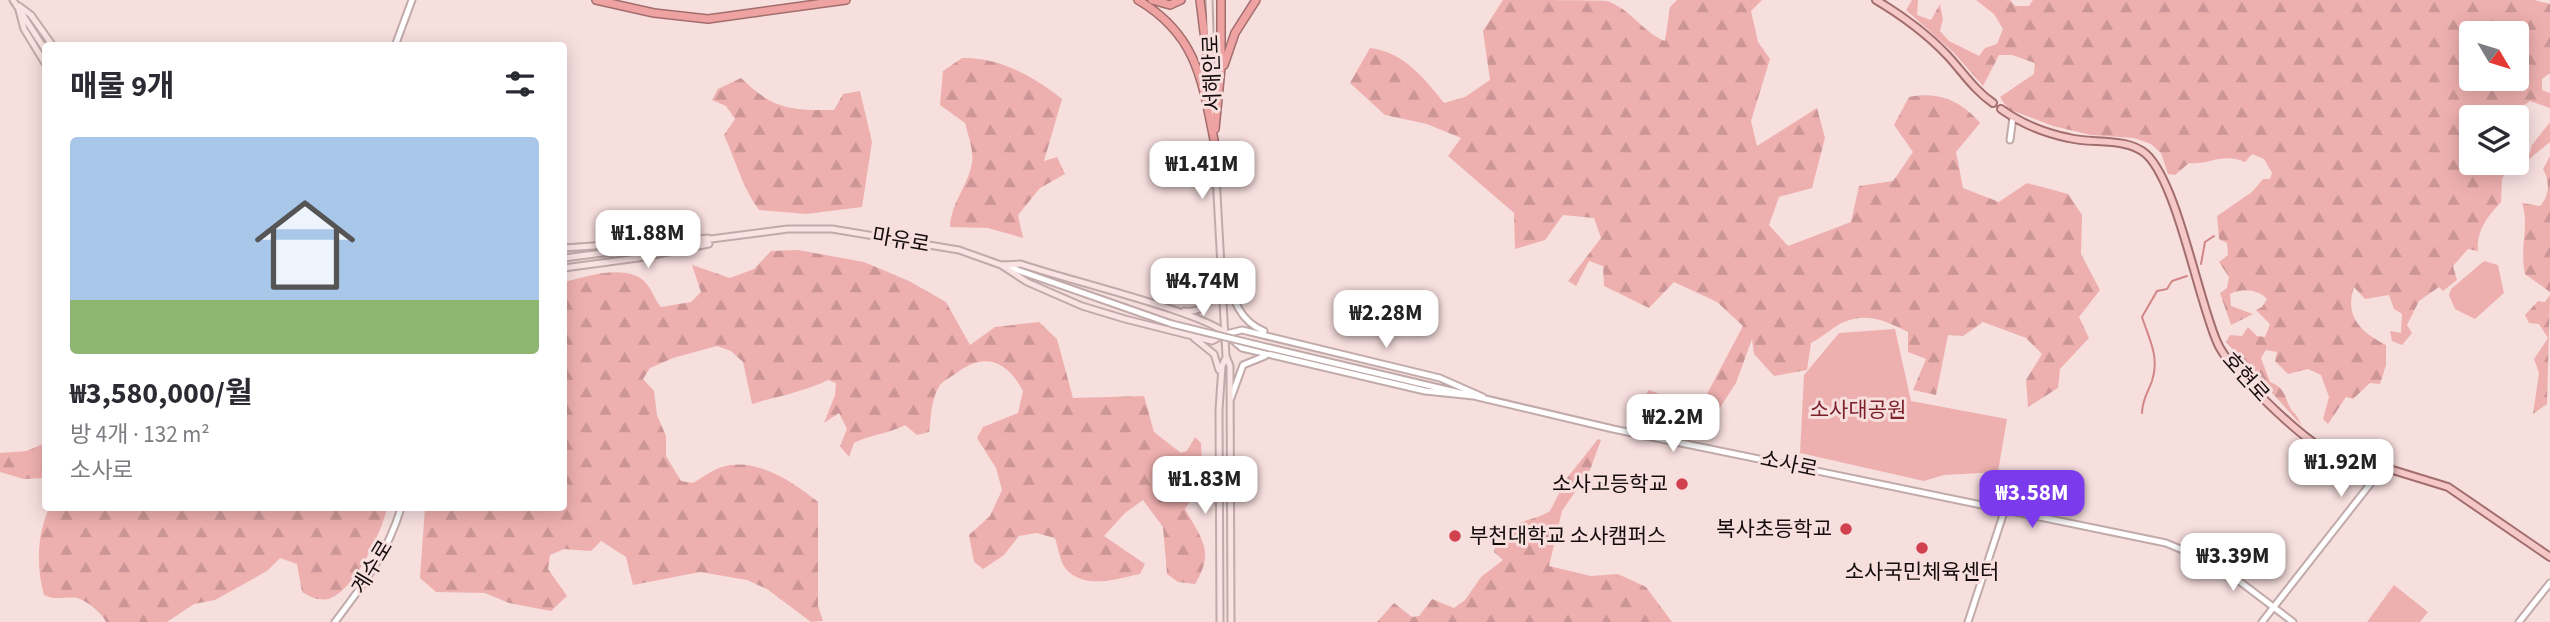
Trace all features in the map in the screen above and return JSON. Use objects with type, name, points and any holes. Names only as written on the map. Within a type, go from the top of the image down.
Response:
[{"type":"highway","points":[[596,0],[654,13],[708,19],[846,0]]},
{"type":"highway","points":[[1138,0],[1166,20],[1188,45],[1201,76],[1214,140]]},
{"type":"highway","points":[[1152,0],[1170,5],[1181,0]]},
{"type":"highway","points":[[1200,0],[1212,88]]},
{"type":"highway","points":[[1214,140],[1221,68],[1221,0]]},
{"type":"highway","points":[[1217,100],[1227,52],[1256,0]]},
{"type":"main road","name":"서해안로","points":[[1209,0],[1226,336],[1226,356],[1221,378],[1217,527],[1220,622]]},
{"type":"main road","points":[[1876,0],[1897,12],[1945,53],[1981,95],[1993,103]]},
{"type":"main road","points":[[14,2],[42,45]]},
{"type":"main road","points":[[14,2],[31,15],[50,42]]},
{"type":"main road","points":[[19,10],[24,29],[42,58]]},
{"type":"main road","name":"호현로","points":[[2001,109],[2023,124],[2069,138],[2132,146],[2144,152],[2154,163],[2168,192],[2213,332],[2223,353],[2303,436],[2320,448],[2448,487],[2550,557]]},
{"type":"main road","name":"마유로","points":[[567,258],[788,229],[832,229],[959,250],[1001,265]]},
{"type":"main road","points":[[567,248],[687,238],[725,239]]},
{"type":"main road","points":[[567,268],[693,249],[725,239]]},
{"type":"main road","points":[[1155,305],[1187,312],[1201,309],[1216,290],[1221,259]]},
{"type":"main road","points":[[1021,264],[1213,323],[1226,336],[1212,341],[1082,306],[1027,282],[1001,265],[1021,264]]},
{"type":"main road","points":[[1191,336],[1214,354],[1221,378]]},
{"type":"main road","name":"서해안로","points":[[1226,356],[1230,366],[1228,408],[1231,622]]},
{"type":"street","points":[[396,42],[412,0]]},
{"type":"street","points":[[2010,141],[2013,117]]},
{"type":"street","points":[[1221,259],[1244,318],[1258,329],[1277,337]]},
{"type":"street","name":"마유로","points":[[1001,265],[1172,324],[1226,336]]},
{"type":"street","points":[[1226,336],[1242,330],[1277,337],[1440,378],[1483,397]]},
{"type":"street","points":[[1226,336],[1242,348],[1272,356],[1425,391],[1483,397]]},
{"type":"street","name":"소사로","points":[[1226,336],[1613,429],[2004,512],[2166,543],[2218,565],[2293,622]]},
{"type":"street","points":[[1228,408],[1242,365],[1258,356],[1272,356]]},
{"type":"street","points":[[2262,622],[2382,468]]},
{"type":"street","name":"계수로","points":[[335,622],[374,571],[389,543],[400,511]]},
{"type":"street","points":[[1968,622],[2004,512]]},
{"type":"street","points":[[2519,622],[2550,583]]},
{"type":"green space","points":[[1503,0],[1607,1],[1623,9],[1665,41],[1670,7],[1677,0],[1762,0],[1751,11],[1758,42],[1770,59],[1751,121],[1757,146],[1817,108],[1825,138],[1812,188],[1779,197],[1769,225],[1788,246],[1851,222],[1859,186],[1893,181],[1913,152],[1894,125],[1909,97],[1939,97],[1965,109],[1980,123],[1956,152],[1963,188],[1999,202],[2027,183],[2068,194],[2082,215],[2081,254],[2100,290],[2079,317],[2089,338],[2060,369],[2058,388],[2028,407],[2026,380],[2042,354],[2026,338],[1983,322],[1963,336],[1948,335],[1936,395],[1913,390],[1926,359],[1908,352],[1908,332],[1884,321],[1861,318],[1840,324],[1811,343],[1807,370],[1774,376],[1754,354],[1752,339],[1736,383],[1702,435],[1633,413],[1649,390],[1699,409],[1743,326],[1717,302],[1674,282],[1649,308],[1604,286],[1603,266],[1589,261],[1576,286],[1568,281],[1601,238],[1594,218],[1563,215],[1545,240],[1515,249],[1514,213],[1448,156],[1461,138],[1427,124],[1385,115],[1350,83],[1370,48],[1382,50],[1403,61],[1421,76],[1444,103],[1465,97],[1490,80],[1483,31]]},
{"type":"green space","points":[[1912,0],[1918,0],[1917,15],[1931,20],[1940,4],[1943,19],[1940,31],[1949,41],[1979,56],[1985,48],[1997,44],[2003,29],[1994,14],[1976,0],[2010,0],[2015,6],[2029,6],[2033,0],[2534,0],[2550,4],[2550,73],[2542,79],[2542,90],[2550,93],[2550,108],[2530,101],[2524,105],[2459,105],[2459,175],[2504,175],[2501,202],[2481,230],[2478,251],[2468,249],[2453,266],[2457,280],[2443,291],[2439,287],[2419,301],[2407,325],[2412,333],[2402,345],[2392,341],[2390,331],[2401,333],[2402,314],[2394,309],[2389,295],[2365,299],[2354,287],[2351,298],[2353,315],[2362,329],[2386,345],[2386,365],[2380,384],[2370,383],[2353,399],[2346,397],[2328,424],[2323,419],[2329,397],[2321,375],[2308,369],[2288,374],[2275,361],[2277,352],[2266,350],[2261,358],[2270,382],[2282,390],[2301,425],[2226,342],[2230,335],[2242,336],[2248,327],[2257,336],[2265,337],[2270,324],[2256,310],[2262,307],[2267,299],[2255,291],[2245,290],[2230,294],[2231,306],[2253,314],[2231,325],[2220,293],[2227,288],[2229,277],[2219,262],[2228,255],[2227,243],[2219,239],[2217,216],[2252,192],[2263,179],[2270,179],[2272,173],[2264,159],[2252,154],[2245,162],[2223,158],[2189,163],[2175,175],[2168,174],[2161,153],[2151,144],[2134,138],[2091,135],[2053,126],[2008,109],[2000,97],[2034,74],[2035,63],[2012,55],[1999,55],[1983,86],[1954,53],[1906,10]]},
{"type":"green space","points":[[962,58],[989,61],[1015,69],[1062,99],[1044,161],[1057,157],[1065,174],[1040,188],[1018,215],[1023,238],[988,228],[950,227],[953,210],[970,171],[972,153],[965,123],[940,105],[943,71]]},
{"type":"green space","points":[[741,78],[773,102],[806,110],[834,110],[843,94],[860,91],[872,142],[862,207],[806,214],[759,210],[744,183],[724,135],[735,119],[726,106],[712,100],[718,89]]},
{"type":"green space","points":[[2550,122],[2550,142],[2529,159],[2532,145]]},
{"type":"green space","points":[[2550,156],[2550,292],[2525,274],[2525,220],[2522,203],[2540,206],[2546,197],[2548,188],[2543,169]]},
{"type":"green space","points":[[798,250],[864,262],[909,281],[946,302],[970,345],[995,327],[1039,322],[1057,339],[1073,398],[1144,396],[1154,432],[1181,453],[1187,451],[1195,437],[1201,443],[1202,463],[1190,476],[1194,495],[1185,509],[1204,546],[1204,563],[1195,584],[1178,582],[1167,574],[1163,527],[1143,500],[1125,513],[1104,536],[1145,564],[1140,574],[1101,581],[1082,579],[1064,566],[1055,538],[1036,533],[1019,536],[1004,555],[983,569],[974,562],[969,535],[990,516],[1002,490],[996,468],[977,438],[983,427],[1018,413],[1023,391],[1011,373],[996,363],[978,362],[942,383],[933,402],[929,432],[917,435],[905,425],[854,443],[849,457],[840,446],[847,429],[839,413],[824,423],[835,395],[836,383],[828,380],[752,404],[743,362],[731,351],[717,346],[673,358],[650,368],[643,379],[654,391],[657,415],[666,436],[666,456],[681,481],[693,483],[722,467],[748,465],[774,473],[818,502],[818,606],[823,621],[811,622],[767,589],[747,580],[700,572],[633,585],[626,557],[601,541],[591,551],[564,549],[550,555],[548,569],[567,596],[551,611],[509,603],[485,593],[436,592],[420,578],[425,511],[567,511],[567,281],[606,273],[629,273],[646,283],[661,307],[691,302],[701,292],[692,265],[730,278],[754,269],[771,251]]},
{"type":"green space","points":[[2484,261],[2498,265],[2504,293],[2475,319],[2455,309],[2449,295],[2451,289]]},
{"type":"green space","points":[[2550,295],[2547,404],[2533,414],[2539,373],[2534,359],[2548,338],[2539,324],[2529,323],[2525,315],[2538,301],[2545,302]]},
{"type":"green space","name":"소사대공원","points":[[1895,329],[1911,401],[2007,419],[1998,472],[1944,475],[1924,481],[1800,453],[1804,375],[1839,333]]},
{"type":"green space","points":[[1598,439],[1601,440],[1590,470],[1562,511],[1549,566],[1591,576],[1618,574],[1646,587],[1672,622],[1377,622],[1394,603],[1412,617],[1419,616],[1432,599],[1454,608],[1465,600],[1481,577],[1503,560],[1494,552],[1502,534],[1517,524],[1550,511],[1567,478]]},
{"type":"green space","points":[[42,444],[42,478],[24,479],[0,472],[0,453],[27,451]]},
{"type":"green space","points":[[48,511],[386,511],[365,560],[338,594],[328,599],[318,599],[302,592],[297,564],[280,558],[267,571],[215,600],[194,604],[167,622],[106,622],[98,611],[81,599],[44,595],[39,551]]},
{"type":"green space","points":[[2394,585],[2428,612],[2420,622],[2367,622]]},
{"type":"waterway","points":[[2201,264],[2205,242],[2214,236]]},
{"type":"waterway","points":[[2142,413],[2155,364],[2153,348],[2142,317],[2157,291],[2167,289],[2172,281],[2187,276]]},
{"type":"place","name":"소사고등학교","points":[[1682,484]]},
{"type":"place","name":"복사초등학교","points":[[1846,529]]},
{"type":"place","name":"부천대학교 소사캠퍼스","points":[[1455,536]]},
{"type":"place","name":"소사국민체육센터","points":[[1922,548]]}]
